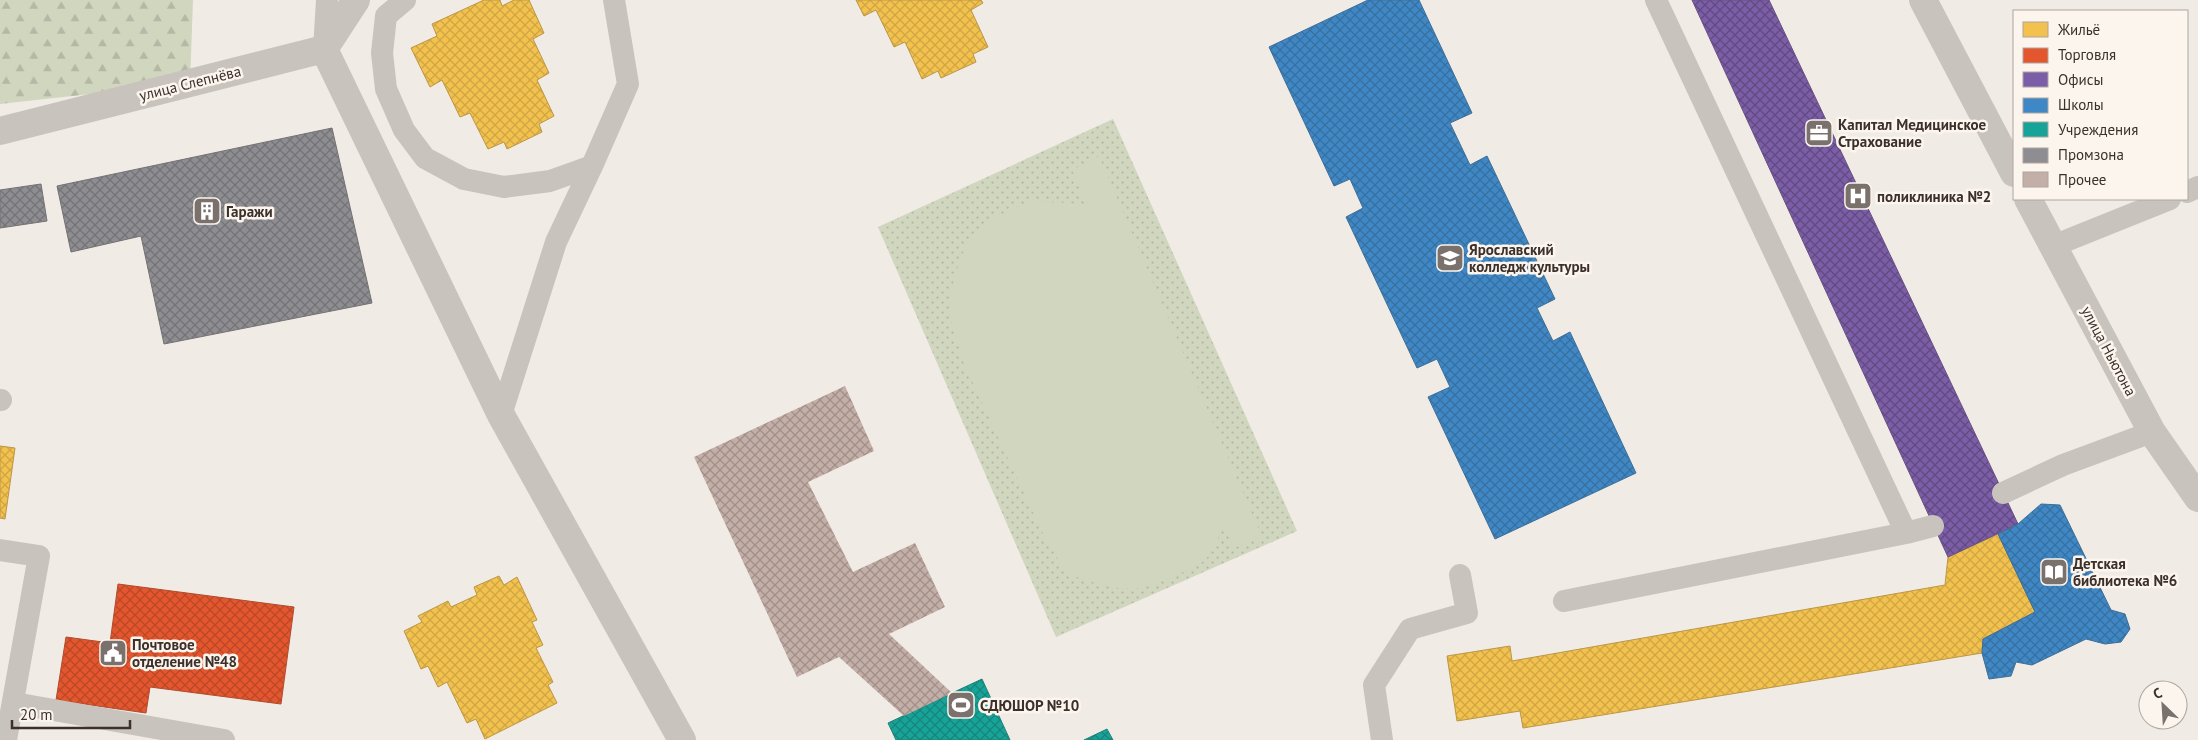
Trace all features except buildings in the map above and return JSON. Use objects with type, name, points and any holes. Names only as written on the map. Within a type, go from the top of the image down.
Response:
[{"type":"street","points":[[356,0],[324,49],[501,415],[682,740]]},
{"type":"street","points":[[1923,0],[2013,171]]},
{"type":"street","name":"улица Слепнёва","points":[[0,131],[324,49]]},
{"type":"street","name":"улица Ньютона","points":[[2029,200],[2152,432],[2198,498]]},
{"type":"lane","points":[[324,49],[327,0]]},
{"type":"lane","points":[[405,0],[386,16],[382,53],[386,89],[404,130],[425,158],[464,178],[504,187],[550,181],[592,166]]},
{"type":"lane","points":[[501,415],[556,242],[628,84],[614,0]]},
{"type":"lane","points":[[1656,0],[1906,533]]},
{"type":"lane","points":[[2053,246],[2168,200]]},
{"type":"lane","points":[[2003,493],[2062,465],[2152,432]]},
{"type":"lane","points":[[1564,600],[1906,533],[1933,526]]},
{"type":"lane","points":[[0,550],[39,556],[6,740]]},
{"type":"lane","points":[[1382,740],[1374,686],[1410,629],[1467,613],[1460,575]]},
{"type":"lane","points":[[14,703],[224,740]]},
{"type":"green space","points":[[0,0],[193,0],[190,83],[0,104]]},
{"type":"green space","points":[[1113,119],[1297,531],[1056,637],[878,227]]},
{"type":"green space","points":[[1099,156],[1262,537],[1234,548],[1222,524],[1214,547],[1201,563],[1153,584],[1130,589],[1111,587],[1067,574],[1043,534],[964,364],[951,320],[951,290],[961,256],[976,230],[997,216],[1030,201],[1086,204],[1072,170]]},
{"type":"place","name":"Капитал Медицинское Страхование","points":[[1819,133]]},
{"type":"place","name":"поликлиника №2","points":[[1858,196]]},
{"type":"place","name":"Гаражи","points":[[207,211]]},
{"type":"place","name":"Ярославский колледж культуры","points":[[1450,258]]},
{"type":"place","name":"Детская библиотека №6","points":[[2054,572]]},
{"type":"place","name":"Почтовое отделение №48","points":[[113,653]]},
{"type":"place","name":"СДЮШОР №10","points":[[961,705]]}]
